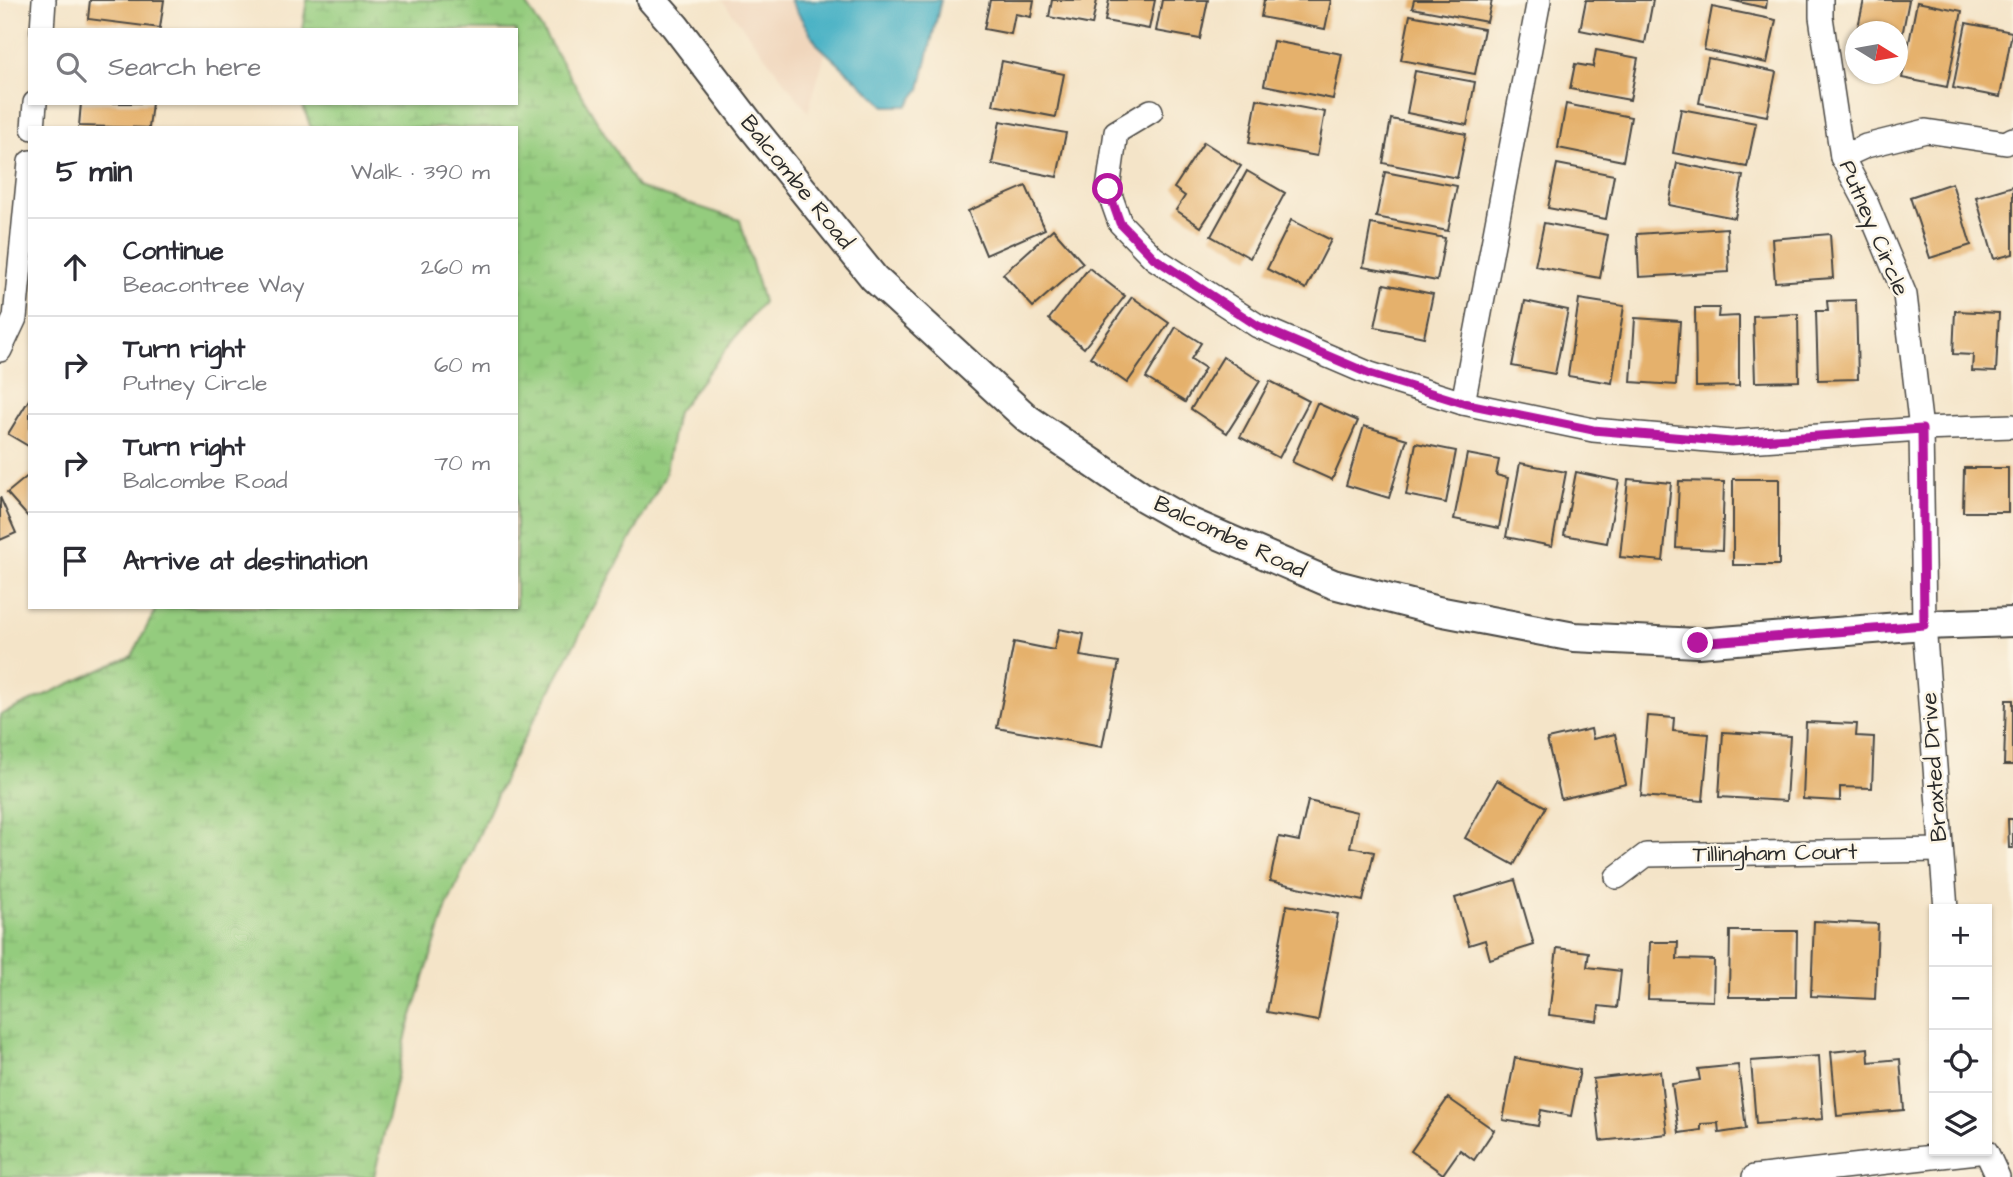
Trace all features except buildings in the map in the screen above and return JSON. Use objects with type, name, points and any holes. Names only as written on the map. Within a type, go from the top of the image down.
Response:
[{"type":"street","points":[[42,28],[44,0]]},
{"type":"street","name":"Balcombe Road","points":[[652,0],[874,278],[1028,419],[1143,497],[1182,519],[1333,584],[1438,611],[1574,637],[1698,643],[1924,625],[2013,622]]},
{"type":"street","points":[[1463,403],[1539,0]]},
{"type":"street","name":"Putney Circle","points":[[1821,0],[1821,18],[1842,157],[1866,202],[1905,295],[1922,429],[1924,625]]},
{"type":"street","points":[[33,126],[35,105]]},
{"type":"street","points":[[1151,111],[1116,132],[1108,189],[1120,223],[1154,258],[1258,326],[1370,374],[1463,403],[1593,430],[1731,442],[1922,429],[2013,426]]},
{"type":"street","points":[[1842,157],[1866,146],[1926,131],[2006,143],[2013,139]]},
{"type":"street","points":[[0,350],[15,318],[28,183]]},
{"type":"street","name":"Braxted Drive","points":[[1924,625],[1945,904]]},
{"type":"street","name":"Tillingham Court","points":[[1616,877],[1646,855],[1940,850]]},
{"type":"street","points":[[1754,1177],[1941,1156]]},
{"type":"street","points":[[1988,1156],[1998,1177]]},
{"type":"shaded area","points":[[722,0],[841,0],[808,112]]},
{"type":"green space","points":[[307,0],[524,0],[637,187],[740,220],[763,302],[677,412],[665,475],[512,761],[447,906],[408,1028],[374,1177],[0,1177],[0,715],[132,656],[156,609],[518,609],[518,126],[310,126],[303,105],[518,105],[518,28],[302,28]]},
{"type":"water","points":[[790,0],[941,0],[920,89],[907,106],[885,106],[817,44]]},
{"type":"route","points":[[1108,189],[1120,223],[1154,258],[1258,326],[1370,374],[1463,403],[1593,430],[1731,442],[1922,429],[1924,625],[1698,643]]}]
